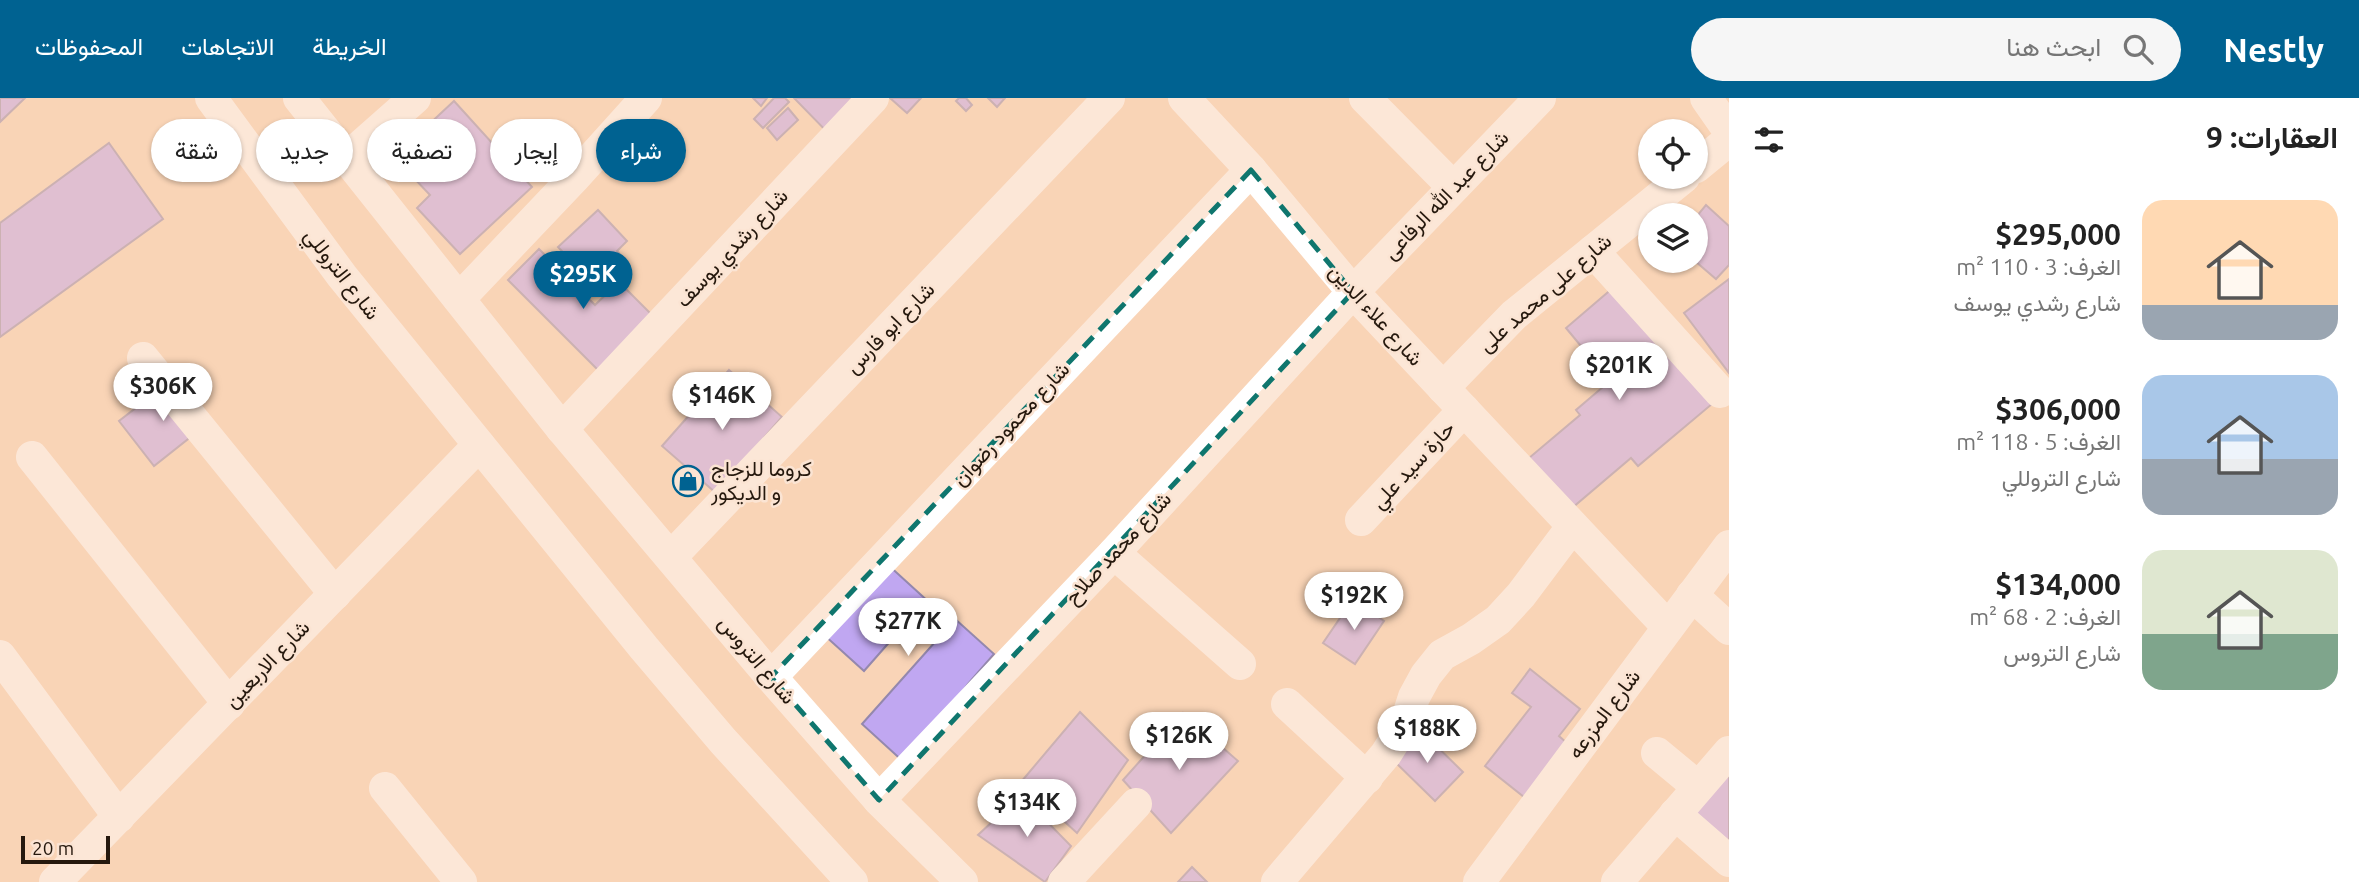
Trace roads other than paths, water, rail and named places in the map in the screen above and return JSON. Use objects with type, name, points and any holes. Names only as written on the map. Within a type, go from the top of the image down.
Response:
[{"type":"street","name":"شارع التروللي","points":[[211,98],[342,276],[479,445]]},
{"type":"street","points":[[299,98],[316,119]]},
{"type":"street","points":[[353,153],[415,98]]},
{"type":"street","points":[[459,299],[646,98]]},
{"type":"street","name":"شارع رشدي يوسف","points":[[562,429],[873,98]]},
{"type":"street","name":"شارع ابو فارس","points":[[670,557],[1109,98]]},
{"type":"street","name":"شارع علاء الدين","points":[[1184,98],[1251,170],[1353,292],[1668,627]]},
{"type":"street","points":[[1364,98],[1453,187]]},
{"type":"street","name":"شارع عبد الله الرفاعى","points":[[1353,292],[1540,98]]},
{"type":"street","points":[[1706,98],[1729,131]]},
{"type":"street","points":[[1708,157],[1729,140]]},
{"type":"street","points":[[353,166],[562,429]]},
{"type":"street","name":"شارع محمود رضوان","points":[[771,677],[1251,170]]},
{"type":"street","name":"شارع على محمد على","points":[[1443,387],[1514,315],[1669,189]]},
{"type":"street","points":[[1594,251],[1720,392]]},
{"type":"street","name":"شارع محمد صلاح","points":[[879,800],[1114,553],[1353,292]]},
{"type":"street","points":[[143,358],[335,594]]},
{"type":"street","name":"حارة سيد علي","points":[[1361,520],[1464,410]]},
{"type":"street","name":"شارع التروس","points":[[562,429],[771,677],[879,800],[962,882]]},
{"type":"street","name":"شارع الاربعين","points":[[55,882],[479,445]]},
{"type":"street","points":[[479,445],[644,648],[714,730],[852,882]]},
{"type":"street","points":[[32,457],[229,704]]},
{"type":"street","points":[[1278,882],[1386,754],[1406,722],[1414,697],[1426,675],[1442,655],[1498,620],[1521,595],[1572,527]]},
{"type":"street","name":"شارع المزرعه","points":[[1479,882],[1729,546]]},
{"type":"street","points":[[1114,553],[1240,664]]},
{"type":"street","points":[[1692,595],[1729,629]]},
{"type":"street","points":[[0,656],[119,817]]},
{"type":"street","points":[[1287,704],[1367,778]]},
{"type":"street","points":[[1617,882],[1729,752]]},
{"type":"street","points":[[1657,753],[1698,787]]},
{"type":"street","points":[[385,788],[461,882]]},
{"type":"street","points":[[1064,882],[1136,804]]},
{"type":"street","points":[[1675,814],[1729,860]]},
{"type":"place","name":"كروما للزجاج و الديكور","points":[[688,481]]}]
